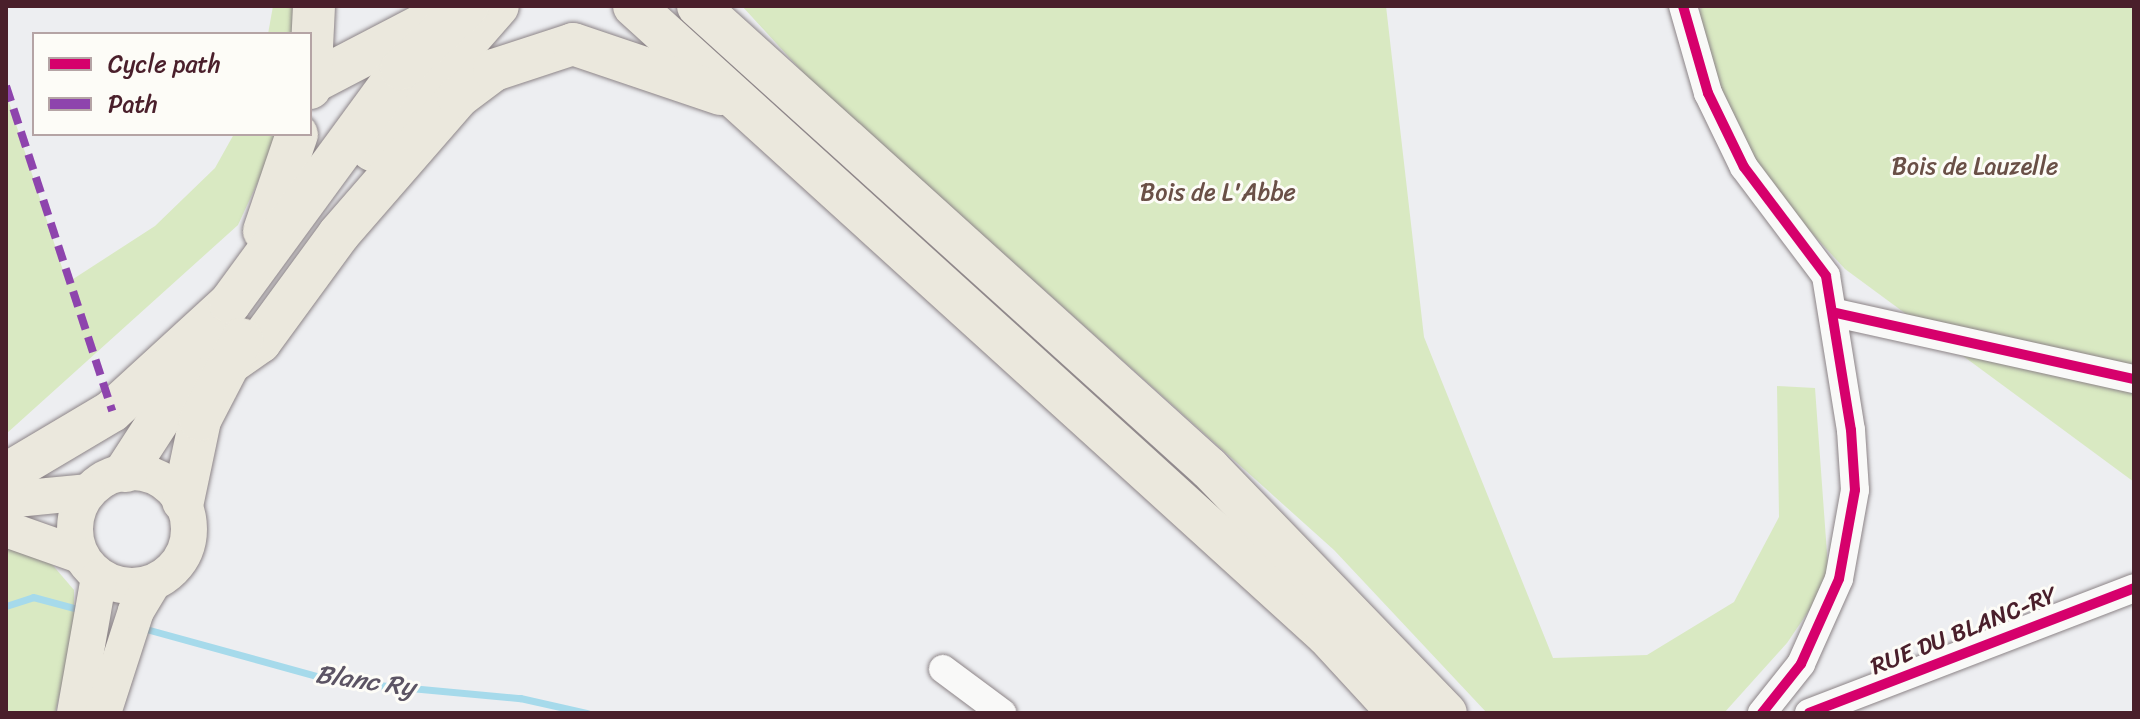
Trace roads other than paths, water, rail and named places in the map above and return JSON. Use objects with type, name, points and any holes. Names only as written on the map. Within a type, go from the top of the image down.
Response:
[{"type":"highway","points":[[312,59],[314,6]]},
{"type":"highway","points":[[312,84],[459,6]]},
{"type":"highway","points":[[126,471],[230,303],[401,69],[468,6]]},
{"type":"highway","points":[[183,501],[200,420],[302,237],[498,6]]},
{"type":"highway","points":[[634,6],[1327,635],[1399,713]]},
{"type":"highway","points":[[698,6],[1209,468],[1446,713]]},
{"type":"highway","points":[[230,363],[260,342],[339,234],[458,97],[494,70],[573,44],[646,64],[697,91],[735,96]]},
{"type":"highway","points":[[6,474],[112,411],[230,303],[277,203],[296,136]]},
{"type":"main road","points":[[6,500],[87,492],[126,471],[149,474],[183,501],[189,541],[181,560],[153,583],[136,611],[103,713]]},
{"type":"main road","points":[[75,713],[89,566],[74,523],[87,492]]},
{"type":"main road","points":[[6,529],[135,587],[153,583]]},
{"type":"street","points":[[1683,6],[1731,141],[1826,276],[1836,313],[1855,490],[1847,547],[1813,642],[1762,713]]},
{"type":"street","points":[[1836,313],[2134,379]]},
{"type":"street","name":"RUE DU BLANC-RY","points":[[1809,713],[2134,588]]},
{"type":"street","points":[[943,669],[1002,713]]},
{"type":"waterway","name":"Blanc Ry","points":[[6,606],[33,597],[74,608]]},
{"type":"waterway","name":"Blanc Ry","points":[[146,629],[335,681],[520,698],[587,713]]},
{"type":"park label","name":"Bois de Lauzelle","points":[[1975,167]]},
{"type":"park label","name":"Bois de L'Abbe","points":[[1218,193]]}]
